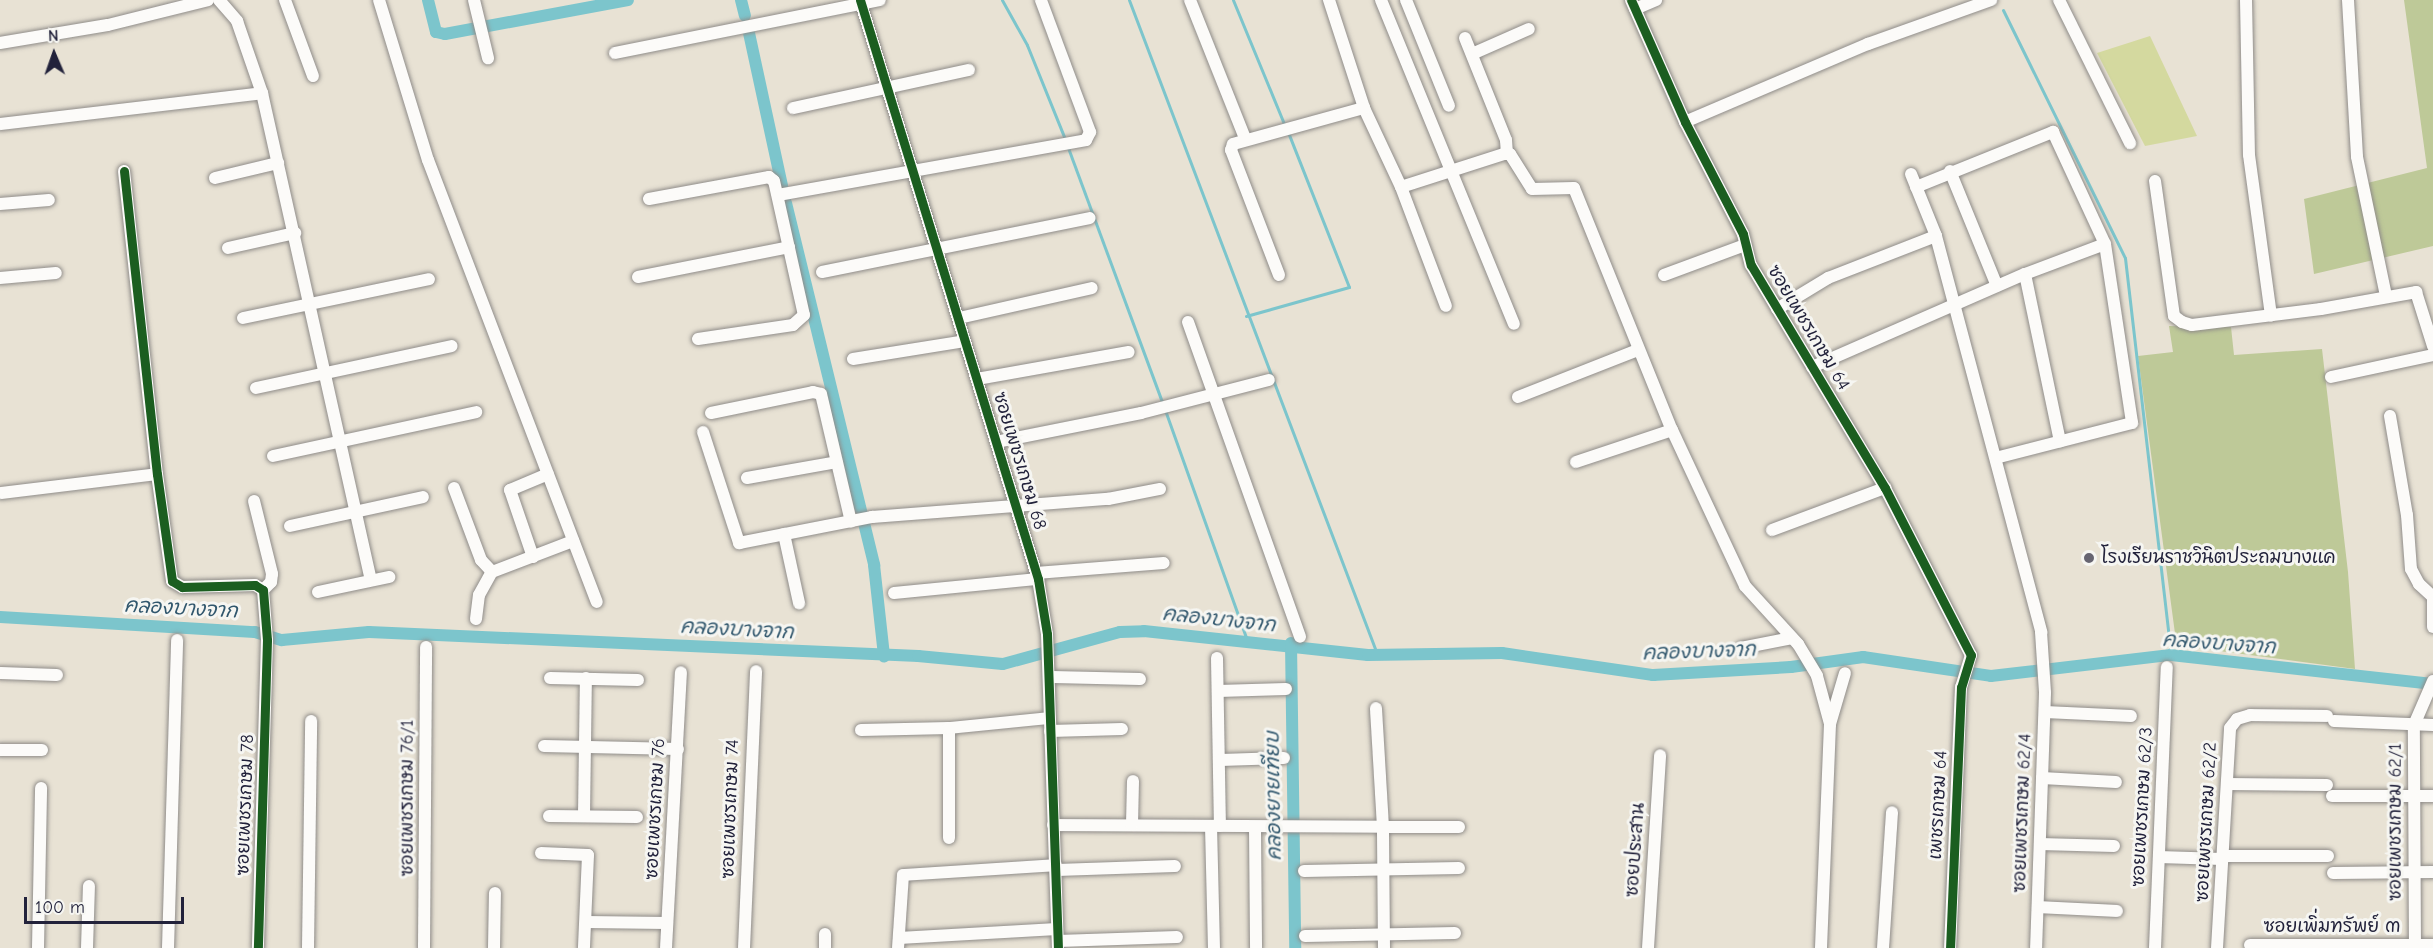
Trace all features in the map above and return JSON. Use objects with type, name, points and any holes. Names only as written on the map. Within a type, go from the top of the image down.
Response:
[{"type":"street","points":[[0,43],[108,25],[208,0]]},
{"type":"street","points":[[219,0],[237,21],[262,93],[371,580]]},
{"type":"street","points":[[285,0],[313,76]]},
{"type":"street","points":[[379,0],[428,160],[597,602]]},
{"type":"street","points":[[474,0],[488,58]]},
{"type":"street","points":[[615,53],[880,0]]},
{"type":"street","points":[[778,195],[1051,147],[1090,136],[1041,0]]},
{"type":"street","points":[[1190,0],[1245,138]]},
{"type":"street","points":[[1329,0],[1364,108],[1401,187],[1446,306]]},
{"type":"street","points":[[1381,0],[1514,324]]},
{"type":"street","points":[[1406,0],[1449,106]]},
{"type":"street","points":[[1633,5],[1656,0]]},
{"type":"street","points":[[1685,122],[1868,44],[1991,0]]},
{"type":"street","points":[[2059,0],[2130,143]]},
{"type":"street","points":[[2246,0],[2249,155],[2271,315]]},
{"type":"street","points":[[2348,0],[2357,157],[2386,296]]},
{"type":"street","name":"ซอยเพชรเกษม 68","points":[[861,2],[939,248],[976,379],[1037,576],[1047,634],[1058,939]]},
{"type":"street","name":"ซอยเพชรเกษม 64","points":[[1633,5],[1685,122],[1745,244],[1751,265],[1885,488],[1971,655],[1971,666]]},
{"type":"street","points":[[1472,54],[1529,29]]},
{"type":"street","points":[[1465,38],[1506,140],[1507,154],[1533,189],[1574,188],[1672,430],[1745,586],[1795,641],[1817,676],[1830,723]]},
{"type":"street","points":[[793,108],[969,70]]},
{"type":"street","points":[[0,124],[262,93]]},
{"type":"street","points":[[1280,275],[1231,150],[1245,138],[1364,108]]},
{"type":"street","points":[[1916,187],[1950,171],[2053,132],[2105,244],[2132,423],[1996,458]]},
{"type":"street","points":[[1401,187],[1507,154]]},
{"type":"street","points":[[215,177],[278,163]]},
{"type":"street","points":[[124,171],[157,474],[172,581],[182,587],[255,585],[263,590]]},
{"type":"street","points":[[1950,171],[1997,286]]},
{"type":"street","name":"ซอยเพชรเกษม 62/4","points":[[1911,174],[1936,236],[2042,632],[2045,712],[2036,948]]},
{"type":"street","points":[[649,200],[769,177],[774,181],[804,315],[793,325],[698,339]]},
{"type":"street","points":[[2155,181],[2174,316],[2193,325],[2416,292],[2433,346]]},
{"type":"street","points":[[0,204],[49,200]]},
{"type":"street","points":[[822,272],[1090,218]]},
{"type":"street","points":[[228,248],[295,233]]},
{"type":"street","points":[[1777,309],[1828,278],[1936,236]]},
{"type":"street","points":[[1664,275],[1745,244]]},
{"type":"street","points":[[1812,367],[2025,274],[2105,244]]},
{"type":"street","points":[[638,277],[789,247]]},
{"type":"street","points":[[0,278],[56,273]]},
{"type":"street","points":[[2025,274],[2060,441]]},
{"type":"street","points":[[243,318],[429,279]]},
{"type":"street","points":[[958,318],[1092,288]]},
{"type":"street","points":[[1188,322],[1300,637]]},
{"type":"street","points":[[853,359],[965,341]]},
{"type":"street","points":[[256,388],[452,346]]},
{"type":"street","points":[[1518,397],[1638,350]]},
{"type":"street","points":[[976,379],[1129,352]]},
{"type":"street","points":[[2331,377],[2433,355]]},
{"type":"street","points":[[996,442],[1179,405],[1269,380]]},
{"type":"street","points":[[711,413],[813,392],[821,394],[837,462],[855,521]]},
{"type":"street","points":[[273,456],[476,412]]},
{"type":"street","points":[[2390,416],[2407,515],[2411,569],[2419,584],[2433,597],[2433,627]]},
{"type":"street","points":[[1576,462],[1672,430]]},
{"type":"street","points":[[703,432],[739,543],[872,517],[1108,499],[1160,489]]},
{"type":"street","points":[[747,478],[837,462]]},
{"type":"street","points":[[1,493],[157,474]]},
{"type":"street","points":[[533,557],[510,490],[548,474]]},
{"type":"street","points":[[454,488],[481,560],[492,572]]},
{"type":"street","points":[[1772,530],[1885,488]]},
{"type":"street","points":[[290,526],[423,497]]},
{"type":"street","name":"ซอยเพชรเกษม 78","points":[[254,501],[272,574],[272,582],[263,590],[267,640],[258,948]]},
{"type":"street","points":[[784,534],[799,603]]},
{"type":"street","points":[[476,619],[479,595],[492,572],[573,541]]},
{"type":"street","points":[[894,593],[1164,563]]},
{"type":"street","points":[[318,592],[389,577]]},
{"type":"street","points":[[168,948],[168,842],[177,640]]},
{"type":"street","points":[[1741,648],[1795,641]]},
{"type":"street","name":"ซอยเพชรเกษม 76/1","points":[[424,948],[426,647]]},
{"type":"street","points":[[1214,948],[1215,826],[1219,760],[1217,658]]},
{"type":"street","name":"เพชรเกษม 64","points":[[1950,948],[1961,687],[1971,666]]},
{"type":"street","name":"ซอยเพชรเกษม 62/3","points":[[2155,948],[2168,667]]},
{"type":"street","name":"ซอยเพชรเกษม 74","points":[[744,948],[756,671]]},
{"type":"street","name":"ซอยเพชรเกษม 76","points":[[666,948],[681,672]]},
{"type":"street","points":[[0,673],[57,675]]},
{"type":"street","points":[[1048,673],[1140,679]]},
{"type":"street","points":[[1821,948],[1830,723],[1845,673]]},
{"type":"street","points":[[550,678],[638,680]]},
{"type":"street","points":[[584,815],[586,678]]},
{"type":"street","points":[[1218,691],[1286,689]]},
{"type":"street","name":"ซอยเพชรเกษม 62/1","points":[[2415,946],[2414,725],[2429,691]]},
{"type":"street","points":[[1376,708],[1383,828],[1384,948]]},
{"type":"street","points":[[2045,712],[2131,716]]},
{"type":"street","name":"ซอยเพชรเกษม 62/2","points":[[2217,948],[2230,728],[2237,719],[2250,715],[2414,725]]},
{"type":"street","points":[[861,730],[949,728],[1050,718]]},
{"type":"street","points":[[308,948],[311,721]]},
{"type":"street","points":[[2414,725],[2433,725]]},
{"type":"street","points":[[949,728],[949,838]]},
{"type":"street","points":[[1050,731],[1122,729]]},
{"type":"street","points":[[543,747],[678,749]]},
{"type":"street","points":[[0,750],[42,750]]},
{"type":"street","name":"ซอยประสาน","points":[[1648,948],[1660,755]]},
{"type":"street","points":[[1219,760],[1284,758]]},
{"type":"street","points":[[2042,777],[2116,782]]},
{"type":"street","points":[[1132,825],[1133,780]]},
{"type":"street","points":[[2227,784],[2327,784]]},
{"type":"street","points":[[38,948],[41,788]]},
{"type":"street","points":[[2332,796],[2433,796]]},
{"type":"street","points":[[1883,948],[1892,812]]},
{"type":"street","points":[[549,816],[637,817]]},
{"type":"street","points":[[1053,825],[1255,828],[1459,827]]},
{"type":"street","points":[[1255,828],[1256,948]]},
{"type":"street","points":[[2040,844],[2114,846]]},
{"type":"street","points":[[541,854],[588,855],[584,948]]},
{"type":"street","points":[[2159,857],[2328,856]]},
{"type":"street","points":[[1175,866],[1056,868],[903,875],[899,943],[1177,937]]},
{"type":"street","points":[[1304,872],[1459,868]]},
{"type":"street","points":[[2333,873],[2433,872]]},
{"type":"street","points":[[87,948],[89,886]]},
{"type":"street","points":[[494,948],[495,893]]},
{"type":"street","points":[[2038,907],[2117,911]]},
{"type":"street","points":[[586,922],[667,923]]},
{"type":"street","points":[[1305,936],[1455,933]]},
{"type":"street","points":[[825,934],[825,948]]},
{"type":"street","name":"ซอยเพิ่มทรัพย์ ๓","points":[[2250,945],[2433,945]]},
{"type":"green space","points":[[2404,0],[2433,0],[2433,246],[2314,274],[2304,199],[2427,168]]},
{"type":"green space","points":[[2150,36],[2197,136],[2145,146],[2097,53]]},
{"type":"green space","points":[[2169,326],[2231,327],[2234,355],[2322,349],[2348,572],[2355,669],[2189,647],[2176,641],[2138,356],[2173,352]]},
{"type":"waterway","points":[[428,0],[436,32],[445,34],[628,0]]},
{"type":"waterway","points":[[741,0],[745,16]]},
{"type":"waterway","points":[[1002,0],[1027,45],[1065,139]]},
{"type":"waterway","points":[[1129,0],[1377,654]]},
{"type":"waterway","points":[[1233,0],[1285,126]]},
{"type":"waterway","points":[[2003,10],[2125,258],[2171,655]]},
{"type":"waterway","points":[[749,33],[782,185]]},
{"type":"waterway","points":[[1246,316],[1349,287],[1288,132]]},
{"type":"waterway","points":[[1067,145],[1163,404]]},
{"type":"waterway","points":[[786,203],[874,565],[884,656]]},
{"type":"waterway","points":[[1165,410],[1247,640]]},
{"type":"waterway","name":"คลองบางจาก","points":[[0,617],[255,632],[282,640],[369,632],[918,656],[1003,664],[1120,632],[1144,631],[1368,655],[1502,653],[1653,675],[1791,667],[1863,657],[1991,676],[2171,655],[2433,684]]},
{"type":"waterway","name":"คลองยายเทียบ","points":[[1291,643],[1295,948]]},
{"type":"cycle path","points":[[860,0],[1038,579],[1047,634],[1058,948]]},
{"type":"cycle path","points":[[1631,0],[1685,122],[1743,234],[1751,265],[1885,488],[1971,655],[1961,687],[1950,948]]},
{"type":"cycle path","points":[[124,171],[157,474],[172,581],[182,587],[255,585],[263,590],[267,640],[258,948]]},
{"type":"place","name":"โรงเรียนราชวินิตประถมบางแค","points":[[2089,558]]}]
